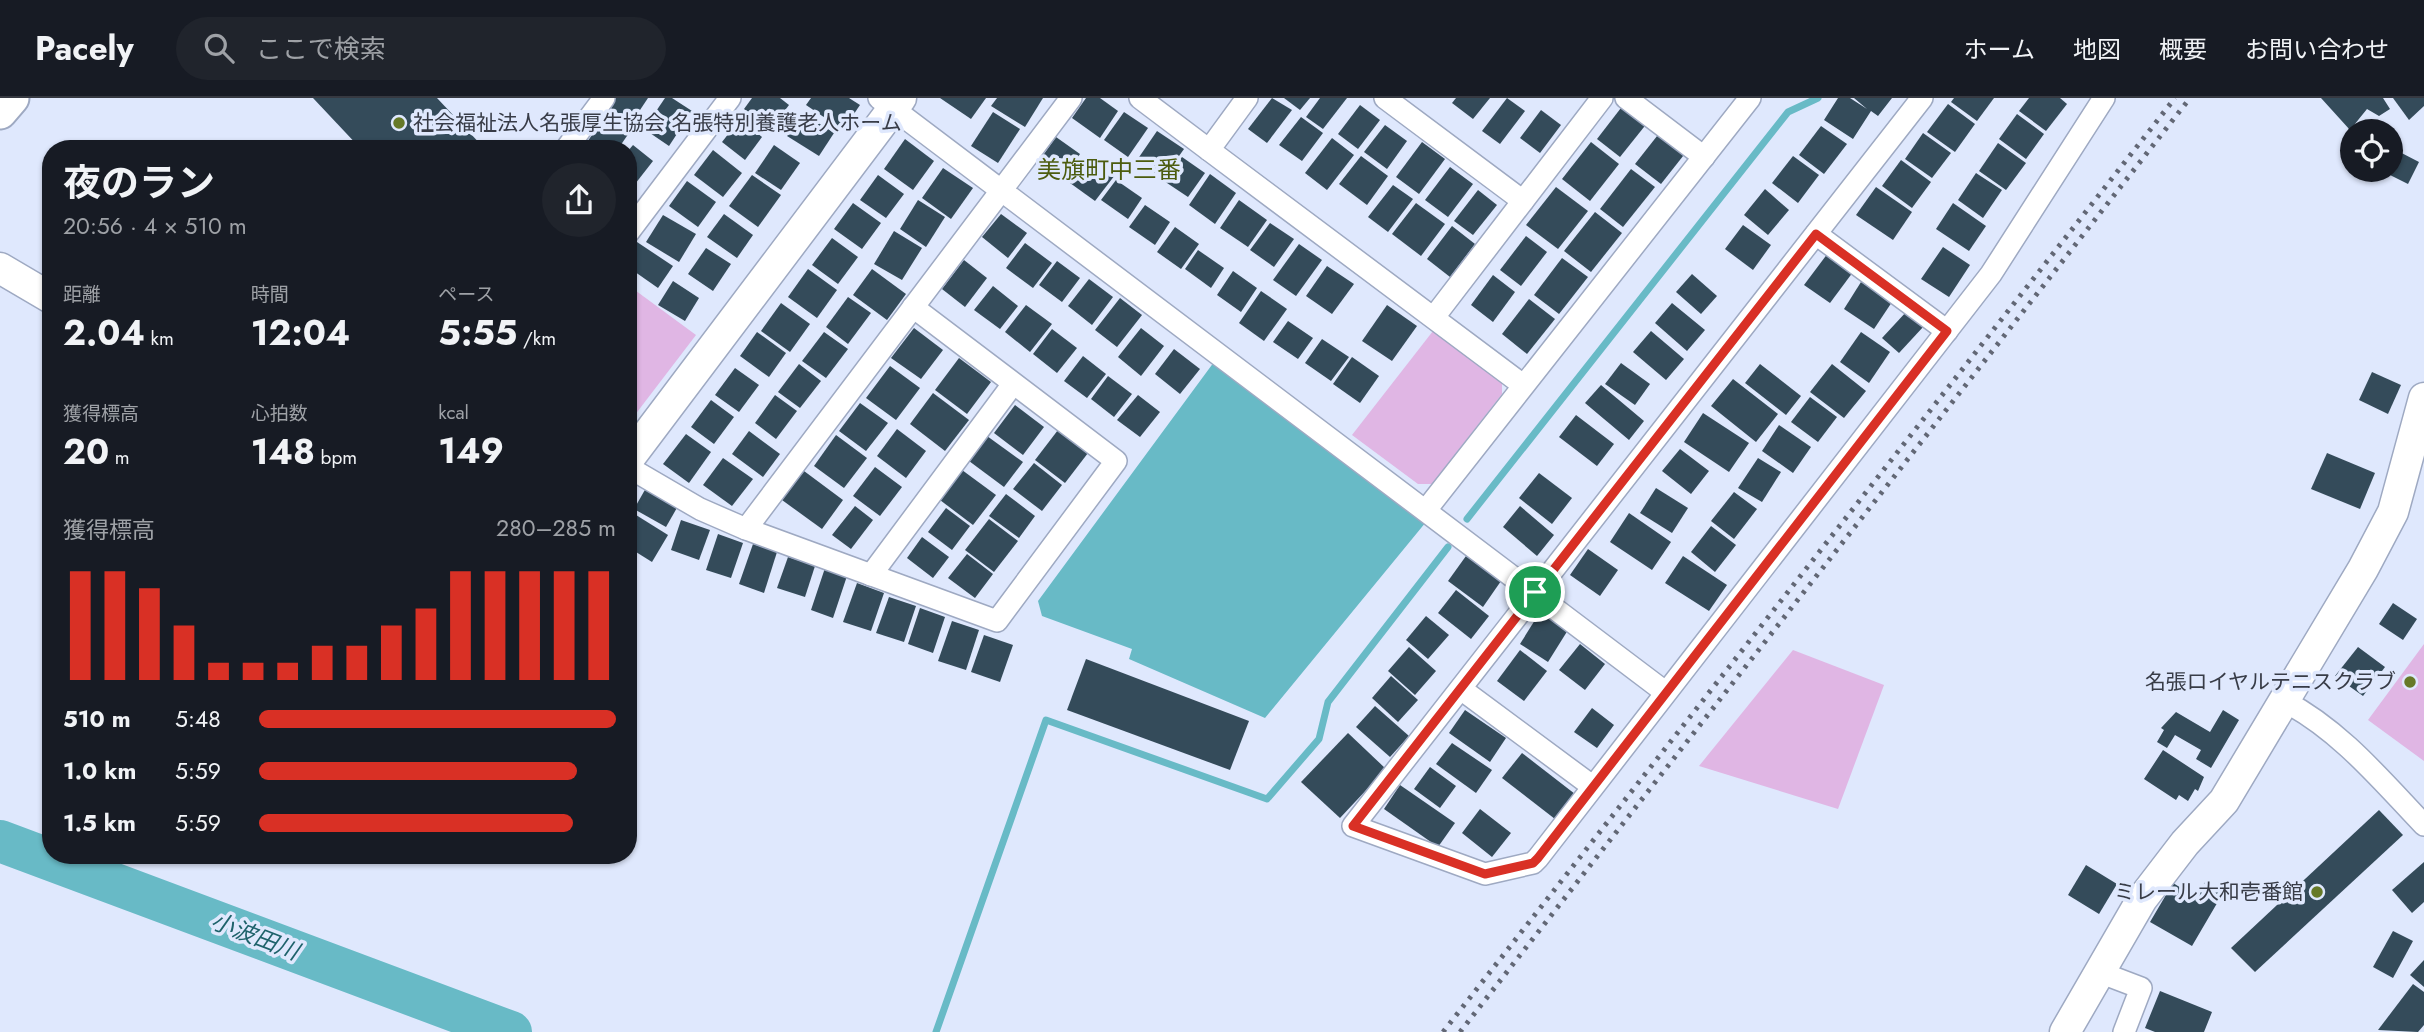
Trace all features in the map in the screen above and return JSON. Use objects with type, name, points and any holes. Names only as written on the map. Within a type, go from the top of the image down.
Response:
[{"type":"main road","points":[[0,113],[12,98]]},
{"type":"street","points":[[573,140],[604,98]]},
{"type":"street","points":[[637,221],[730,98]]},
{"type":"street","points":[[746,529],[1072,98]]},
{"type":"street","points":[[1140,98],[1524,385]]},
{"type":"street","points":[[1209,150],[1247,98]]},
{"type":"street","points":[[1385,98],[1523,201]]},
{"type":"street","points":[[1434,317],[1602,98]]},
{"type":"street","points":[[1626,98],[1704,157]]},
{"type":"street","points":[[1426,510],[1750,98]]},
{"type":"street","points":[[1922,98],[1353,826],[1485,874],[1533,863],[1991,275],[2105,98]]},
{"type":"street","points":[[637,448],[891,102],[1002,191],[1665,692]]},
{"type":"street","points":[[1816,234],[1947,331]]},
{"type":"street","points":[[0,268],[42,293]]},
{"type":"street","points":[[637,472],[700,509],[746,529],[997,621],[1116,461],[913,307]]},
{"type":"street","points":[[871,575],[1013,384]]},
{"type":"street","points":[[2065,1032],[2142,899],[2185,843],[2224,801],[2350,592],[2393,512],[2424,398]]},
{"type":"street","points":[[1461,690],[1592,786]]},
{"type":"street","points":[[2284,701],[2313,716],[2351,749],[2424,825]]},
{"type":"street","points":[[2099,972],[2141,988],[2124,1032]]},
{"type":"shaded area","points":[[637,292],[696,335],[637,412]]},
{"type":"shaded area","points":[[1433,331],[1502,382],[1502,394],[1432,484],[1418,484],[1352,435]]},
{"type":"shaded area","name":"名張ロイヤルテニスクラブ","points":[[2424,644],[2424,761],[2368,720]]},
{"type":"shaded area","points":[[1793,650],[1884,685],[1838,809],[1699,766]]},
{"type":"water","points":[[1214,362],[1426,522],[1265,718],[1129,659],[1132,649],[1042,616],[1038,601]]},
{"type":"building","name":"社会福祉法人名張厚生協会 名張特別養護老人ホーム","points":[[313,98],[437,98],[477,140],[353,140]]},
{"type":"building","points":[[615,98],[648,98],[632,122],[609,107]]},
{"type":"building","points":[[665,98],[672,98],[692,111],[669,146],[644,129]]},
{"type":"building","points":[[752,98],[780,98],[789,105],[771,129],[744,109]]},
{"type":"building","points":[[811,98],[849,98],[860,105],[843,130],[806,105]]},
{"type":"building","points":[[940,98],[986,98],[971,119]]},
{"type":"building","points":[[997,98],[1043,98],[1025,127],[991,106]]},
{"type":"building","points":[[1086,98],[1100,98],[1118,111],[1100,138],[1072,118]]},
{"type":"building","points":[[1272,98],[1292,110],[1267,143],[1248,129]]},
{"type":"building","points":[[1284,98],[1310,98],[1300,110]]},
{"type":"building","points":[[1320,98],[1347,98],[1323,129],[1306,117]]},
{"type":"building","points":[[1456,98],[1490,98],[1473,119],[1452,103]]},
{"type":"building","points":[[1507,98],[1525,111],[1500,144],[1482,131]]},
{"type":"building","points":[[1838,98],[1850,98],[1867,109],[1854,98],[1892,98],[1878,116],[1871,111],[1853,139],[1824,120]]},
{"type":"building","points":[[1954,98],[1994,98],[1977,121],[1951,102]]},
{"type":"building","points":[[2029,98],[2060,98],[2067,104],[2046,131],[2019,111]]},
{"type":"building","points":[[2321,98],[2383,98],[2390,109],[2379,116],[2367,109],[2359,119],[2340,119]]},
{"type":"building","points":[[2393,98],[2424,98],[2424,106],[2409,120]]},
{"type":"building","points":[[1624,104],[1648,122],[1620,157],[1597,139]]},
{"type":"building","points":[[1948,104],[1975,124],[1955,152],[1927,132]]},
{"type":"building","points":[[1360,105],[1380,120],[1358,149],[1338,134]]},
{"type":"building","points":[[1541,110],[1561,125],[1540,153],[1520,138]]},
{"type":"building","points":[[993,112],[1020,129],[998,163],[971,146]]},
{"type":"building","points":[[1124,112],[1148,128],[1128,157],[1104,140]]},
{"type":"building","points":[[803,113],[834,133],[819,156],[787,136]]},
{"type":"building","points":[[2017,114],[2044,134],[2026,159],[1999,139]]},
{"type":"building","points":[[605,117],[629,133],[624,140],[588,140]]},
{"type":"building","points":[[1301,117],[1323,133],[1302,161],[1279,145]]},
{"type":"building","points":[[740,119],[762,137],[745,160],[722,142]]},
{"type":"building","points":[[1385,125],[1407,141],[1387,169],[1364,152]]},
{"type":"building","points":[[1821,126],[1847,144],[1824,174],[1799,155]]},
{"type":"building","points":[[1157,131],[1184,149],[1161,181],[1135,163]]},
{"type":"building","points":[[1661,131],[1687,151],[1661,184],[1635,164]]},
{"type":"building","points":[[1923,133],[1951,153],[1932,178],[1905,159]]},
{"type":"building","points":[[1056,137],[1080,154],[1063,178],[1039,161]]},
{"type":"building","points":[[1332,138],[1354,155],[1327,190],[1305,173]]},
{"type":"building","points":[[905,139],[934,161],[913,190],[884,169]]},
{"type":"building","points":[[1422,142],[1445,159],[1419,194],[1396,177]]},
{"type":"building","points":[[1591,142],[1619,164],[1590,201],[1562,179]]},
{"type":"building","points":[[1998,143],[2026,163],[2006,190],[1979,171]]},
{"type":"building","points":[[774,145],[800,163],[781,190],[755,173]]},
{"type":"building","points":[[637,148],[653,161],[637,181]]},
{"type":"building","points":[[713,150],[742,173],[723,197],[694,175]]},
{"type":"building","points":[[2403,154],[2419,162],[2408,184],[2403,182]]},
{"type":"building","points":[[1088,156],[1115,175],[1095,201],[1070,183]]},
{"type":"building","points":[[1361,156],[1388,176],[1367,205],[1339,184]]},
{"type":"building","points":[[1793,156],[1819,175],[1798,203],[1772,183]]},
{"type":"building","points":[[1182,157],[1205,173],[1188,197],[1164,181]]},
{"type":"building","points":[[1901,160],[1931,182],[1912,208],[1882,186]]},
{"type":"building","points":[[1450,167],[1473,184],[1448,217],[1425,200]]},
{"type":"building","points":[[943,168],[973,188],[951,219],[922,198]]},
{"type":"building","points":[[1631,169],[1655,187],[1623,227],[1600,209]]},
{"type":"building","points":[[1976,173],[2002,190],[1983,218],[1958,200]]},
{"type":"building","points":[[1210,174],[1236,193],[1215,224],[1189,205]]},
{"type":"building","points":[[752,175],[781,195],[758,227],[729,206]]},
{"type":"building","points":[[878,175],[904,194],[886,218],[860,200]]},
{"type":"building","points":[[1116,180],[1142,198],[1128,219],[1101,200]]},
{"type":"building","points":[[687,181],[716,202],[698,227],[669,206]]},
{"type":"building","points":[[1393,185],[1413,199],[1388,232],[1368,217]]},
{"type":"building","points":[[1556,187],[1588,211],[1558,249],[1526,225]]},
{"type":"building","points":[[1876,187],[1912,212],[1893,240],[1856,215]]},
{"type":"building","points":[[1765,189],[1789,210],[1768,235],[1744,215]]},
{"type":"building","points":[[1478,190],[1497,205],[1473,235],[1454,221]]},
{"type":"building","points":[[918,200],[945,217],[926,247],[900,229]]},
{"type":"building","points":[[1239,200],[1267,220],[1248,247],[1220,228]]},
{"type":"building","points":[[853,203],[881,223],[862,249],[834,229]]},
{"type":"building","points":[[1416,203],[1445,224],[1421,256],[1392,234]]},
{"type":"building","points":[[1953,203],[1986,226],[1969,251],[1936,229]]},
{"type":"building","points":[[1145,205],[1170,222],[1155,245],[1129,227]]},
{"type":"building","points":[[1595,212],[1622,233],[1591,272],[1564,251]]},
{"type":"building","points":[[724,214],[753,235],[737,258],[707,237]]},
{"type":"building","points":[[1001,214],[1027,233],[1008,258],[982,237]]},
{"type":"building","points":[[663,215],[696,234],[679,262],[646,242]]},
{"type":"building","points":[[1270,223],[1294,239],[1274,267],[1250,250]]},
{"type":"building","points":[[1743,225],[1771,245],[1753,270],[1725,249]]},
{"type":"building","points":[[1452,226],[1475,244],[1450,277],[1427,259]]},
{"type":"building","points":[[1175,227],[1199,244],[1181,269],[1157,252]]},
{"type":"building","points":[[894,231],[922,248],[902,280],[874,264]]},
{"type":"building","points":[[1526,236],[1547,252],[1521,286],[1500,270]]},
{"type":"building","points":[[832,238],[858,257],[838,284],[812,265]]},
{"type":"building","points":[[637,242],[673,266],[658,288],[637,273]]},
{"type":"building","points":[[1025,243],[1052,263],[1033,288],[1006,268]]},
{"type":"building","points":[[1299,244],[1322,260],[1296,296],[1273,280]]},
{"type":"building","points":[[1943,247],[1970,265],[1949,297],[1921,279]]},
{"type":"building","points":[[706,248],[731,264],[713,291],[688,274]]},
{"type":"building","points":[[1831,249],[1856,268],[1830,303],[1804,285]]},
{"type":"building","points":[[1198,250],[1224,268],[1211,288],[1185,269]]},
{"type":"building","points":[[1562,258],[1588,277],[1559,314],[1534,295]]},
{"type":"building","points":[[964,260],[987,278],[965,307],[942,289]]},
{"type":"building","points":[[1057,261],[1080,278],[1062,302],[1039,285]]},
{"type":"building","points":[[1327,266],[1354,284],[1332,314],[1306,296]]},
{"type":"building","points":[[808,269],[837,290],[817,318],[788,297]]},
{"type":"building","points":[[872,269],[906,294],[887,320],[853,295]]},
{"type":"building","points":[[1233,271],[1257,288],[1241,312],[1217,295]]},
{"type":"building","points":[[1692,274],[1717,296],[1701,314],[1676,292]]},
{"type":"building","points":[[1493,275],[1515,292],[1493,322],[1471,305]]},
{"type":"building","points":[[1089,279],[1113,297],[1092,325],[1068,306]]},
{"type":"building","points":[[673,281],[699,298],[685,321],[658,305]]},
{"type":"building","points":[[1861,282],[1892,302],[1874,329],[1844,309]]},
{"type":"building","points":[[993,286],[1018,306],[1000,329],[974,310]]},
{"type":"building","points":[[1261,291],[1287,309],[1264,341],[1239,323]]},
{"type":"building","points":[[848,297],[871,313],[848,344],[826,327]]},
{"type":"building","points":[[1120,298],[1142,315],[1117,347],[1095,330]]},
{"type":"building","points":[[1529,299],[1555,319],[1527,354],[1502,334]]},
{"type":"building","points":[[781,303],[810,324],[790,352],[761,331]]},
{"type":"building","points":[[1672,303],[1705,330],[1687,351],[1655,323]]},
{"type":"building","points":[[1026,305],[1052,324],[1030,352],[1005,332]]},
{"type":"building","points":[[1387,305],[1417,326],[1392,361],[1362,341]]},
{"type":"building","points":[[1907,311],[1924,326],[1899,353],[1882,338]]},
{"type":"building","points":[[1288,321],[1313,338],[1298,359],[1273,342]]},
{"type":"building","points":[[914,328],[943,350],[921,379],[891,358]]},
{"type":"building","points":[[1141,328],[1164,346],[1141,376],[1118,357]]},
{"type":"building","points":[[1052,329],[1077,348],[1057,373],[1033,354]]},
{"type":"building","points":[[1651,331],[1684,359],[1666,380],[1633,352]]},
{"type":"building","points":[[757,332],[786,353],[769,377],[740,356]]},
{"type":"building","points":[[824,332],[848,349],[826,378],[802,361]]},
{"type":"building","points":[[1861,332],[1890,352],[1869,383],[1840,362]]},
{"type":"building","points":[[1322,339],[1349,357],[1331,381],[1305,363]]},
{"type":"building","points":[[1174,349],[1200,369],[1180,394],[1155,374]]},
{"type":"building","points":[[1083,356],[1106,374],[1087,398],[1064,381]]},
{"type":"building","points":[[1352,357],[1379,376],[1360,403],[1333,384]]},
{"type":"building","points":[[959,358],[991,382],[967,414],[935,390]]},
{"type":"building","points":[[1621,363],[1650,384],[1635,405],[1605,384]]},
{"type":"building","points":[[799,364],[821,381],[800,408],[778,392]]},
{"type":"building","points":[[1760,364],[1801,396],[1786,415],[1745,383]]},
{"type":"building","points":[[1832,364],[1866,391],[1844,418],[1810,392]]},
{"type":"building","points":[[890,366],[920,388],[896,420],[866,398]]},
{"type":"building","points":[[735,368],[759,385],[739,412],[715,395]]},
{"type":"building","points":[[2372,372],[2401,385],[2388,414],[2359,400]]},
{"type":"building","points":[[1108,376],[1132,394],[1114,417],[1091,399]]},
{"type":"building","points":[[1733,379],[1778,414],[1756,442],[1711,406]]},
{"type":"building","points":[[1601,385],[1644,421],[1629,440],[1585,403]]},
{"type":"building","points":[[933,393],[969,420],[945,451],[910,424]]},
{"type":"building","points":[[775,395],[797,411],[776,439],[755,423]]},
{"type":"building","points":[[1138,395],[1160,412],[1140,437],[1117,420]]},
{"type":"building","points":[[1810,397],[1837,417],[1818,442],[1791,422]]},
{"type":"building","points":[[711,400],[734,417],[714,444],[691,427]]},
{"type":"building","points":[[860,403],[888,423],[866,451],[839,431]]},
{"type":"building","points":[[1015,405],[1044,427],[1023,455],[994,433]]},
{"type":"building","points":[[1703,413],[1749,443],[1729,472],[1684,442]]},
{"type":"building","points":[[1576,415],[1614,444],[1597,466],[1559,437]]},
{"type":"building","points":[[1779,425],[1811,447],[1793,473],[1762,451]]},
{"type":"building","points":[[897,429],[926,451],[906,478],[877,456]]},
{"type":"building","points":[[1058,430],[1088,453],[1065,483],[1035,460]]},
{"type":"building","points":[[749,431],[780,454],[763,477],[732,454]]},
{"type":"building","points":[[686,434],[711,452],[689,483],[663,464]]},
{"type":"building","points":[[836,435],[867,458],[844,488],[814,466]]},
{"type":"building","points":[[987,436],[1023,462],[1004,487],[969,461]]},
{"type":"building","points":[[1680,449],[1709,471],[1691,494],[1662,471]]},
{"type":"building","points":[[2327,453],[2375,473],[2360,509],[2311,489]]},
{"type":"building","points":[[723,458],[753,479],[732,506],[703,485]]},
{"type":"building","points":[[1758,458],[1781,472],[1762,502],[1738,488]]},
{"type":"building","points":[[1034,463],[1062,485],[1042,511],[1013,489]]},
{"type":"building","points":[[875,467],[902,487],[880,516],[853,496]]},
{"type":"building","points":[[962,470],[996,495],[973,525],[940,500]]},
{"type":"building","points":[[804,471],[843,500],[822,529],[782,500]]},
{"type":"building","points":[[1539,473],[1572,498],[1552,524],[1519,498]]},
{"type":"building","points":[[646,488],[678,506],[666,527],[637,511],[637,504]]},
{"type":"building","points":[[1656,488],[1688,508],[1672,533],[1640,513]]},
{"type":"building","points":[[1734,492],[1757,509],[1734,539],[1711,521]]},
{"type":"building","points":[[1006,494],[1035,516],[1019,538],[989,516]]},
{"type":"building","points":[[855,506],[873,520],[851,549],[832,535]]},
{"type":"building","points":[[1520,506],[1554,535],[1537,556],[1503,527]]},
{"type":"building","points":[[946,508],[970,526],[952,550],[928,532]]},
{"type":"building","points":[[1629,513],[1671,542],[1652,570],[1610,542]]},
{"type":"building","points":[[637,516],[668,535],[652,562],[637,553]]},
{"type":"building","points":[[989,519],[1018,541],[994,572],[965,550]]},
{"type":"building","points":[[681,520],[710,530],[699,560],[671,550]]},
{"type":"building","points":[[1711,526],[1736,545],[1715,572],[1691,552]]},
{"type":"building","points":[[718,534],[743,543],[731,578],[706,570]]},
{"type":"building","points":[[922,537],[949,557],[933,578],[907,558]]},
{"type":"building","points":[[753,544],[777,552],[764,593],[739,584]]},
{"type":"building","points":[[1588,549],[1618,570],[1600,596],[1570,575]]},
{"type":"building","points":[[967,554],[993,574],[975,598],[948,578]]},
{"type":"building","points":[[1466,556],[1501,581],[1483,607],[1448,581]]},
{"type":"building","points":[[1683,556],[1727,585],[1709,611],[1665,583]]},
{"type":"building","points":[[788,557],[815,566],[805,597],[777,588]]},
{"type":"building","points":[[825,568],[847,576],[833,618],[811,610]]},
{"type":"building","points":[[857,583],[884,593],[871,631],[843,622]]},
{"type":"building","points":[[1456,590],[1489,616],[1471,639],[1438,613]]},
{"type":"building","points":[[889,597],[916,606],[904,642],[876,633]]},
{"type":"building","points":[[2393,603],[2417,619],[2403,640],[2379,624]]},
{"type":"building","points":[[920,608],[945,617],[933,653],[908,644]]},
{"type":"building","points":[[1540,612],[1568,630],[1548,662],[1520,644]]},
{"type":"building","points":[[1426,616],[1449,635],[1428,659],[1406,640]]},
{"type":"building","points":[[952,621],[979,630],[966,670],[938,661]]},
{"type":"building","points":[[984,635],[1013,645],[1000,682],[971,672]]},
{"type":"building","points":[[1580,644],[1605,664],[1585,690],[1559,670]]},
{"type":"building","points":[[1409,647],[1436,671],[1415,695],[1388,671]]},
{"type":"building","points":[[2358,647],[2385,667],[2363,696],[2335,676]]},
{"type":"building","points":[[1520,650],[1547,671],[1524,701],[1497,681]]},
{"type":"building","points":[[1086,659],[1249,721],[1230,770],[1067,710]]},
{"type":"building","points":[[1391,676],[1418,700],[1398,722],[1372,698]]},
{"type":"building","points":[[1375,706],[1409,736],[1390,757],[1356,727]]},
{"type":"building","points":[[1592,708],[1614,725],[1597,748],[1574,732]]},
{"type":"building","points":[[1465,710],[1506,738],[1490,762],[1449,733]]},
{"type":"building","points":[[2223,710],[2239,720],[2211,768],[2196,759],[2201,750],[2175,735],[2167,748],[2157,742],[2164,730],[2161,728],[2176,712],[2210,732]]},
{"type":"building","points":[[1348,733],[1386,769],[1340,818],[1301,782]]},
{"type":"building","points":[[1452,743],[1492,770],[1476,793],[1436,764]]},
{"type":"building","points":[[2163,750],[2204,777],[2198,791],[2195,789],[2188,801],[2179,795],[2176,800],[2144,779]]},
{"type":"building","points":[[1522,753],[1575,794],[1555,819],[1502,778]]},
{"type":"building","points":[[1430,767],[1456,786],[1440,808],[1414,789]]},
{"type":"building","points":[[1400,785],[1455,823],[1438,847],[1384,809]]},
{"type":"building","points":[[1480,809],[1511,833],[1492,857],[1462,833]]},
{"type":"building","name":"ミレール大和壱番館","points":[[2379,810],[2403,835],[2255,972],[2231,948]]},
{"type":"building","points":[[2424,862],[2424,902],[2412,913],[2392,890]]},
{"type":"building","points":[[2086,865],[2117,884],[2099,914],[2068,895]]},
{"type":"building","points":[[2205,882],[2223,893],[2192,946],[2150,922],[2173,883],[2196,897]]},
{"type":"building","points":[[2393,931],[2413,941],[2393,978],[2373,967]]},
{"type":"building","points":[[2424,960],[2424,987],[2410,975]]},
{"type":"building","points":[[2413,984],[2424,992],[2424,1025],[2418,1032],[2378,1030]]},
{"type":"building","points":[[2160,991],[2212,1012],[2204,1032],[2155,1032],[2145,1028]]},
{"type":"waterway","points":[[1467,519],[1788,112],[1818,98]]},
{"type":"waterway","points":[[936,1032],[1046,720],[1267,799],[1319,739],[1328,702],[1448,547]]},
{"type":"waterway","name":"小波田川","points":[[0,841],[42,857]]},
{"type":"waterway","name":"小波田川","points":[[62,864],[511,1032]]},
{"type":"railway","points":[[1443,1032],[2175,98]]},
{"type":"railway","points":[[1460,1032],[2190,98]]},
{"type":"place","name":"社会福祉法人名張厚生協会 名張特別養護老人ホーム","points":[[399,123]]},
{"type":"place","name":"名張ロイヤルテニスクラブ","points":[[2410,682]]},
{"type":"place","name":"ミレール大和壱番館","points":[[2317,892]]},
{"type":"district","name":"美旗町中三番","points":[[1109,170]]},
{"type":"route","points":[[1816,234],[1947,331],[1533,863],[1485,874],[1353,826],[1535,592],[1816,234]]}]
